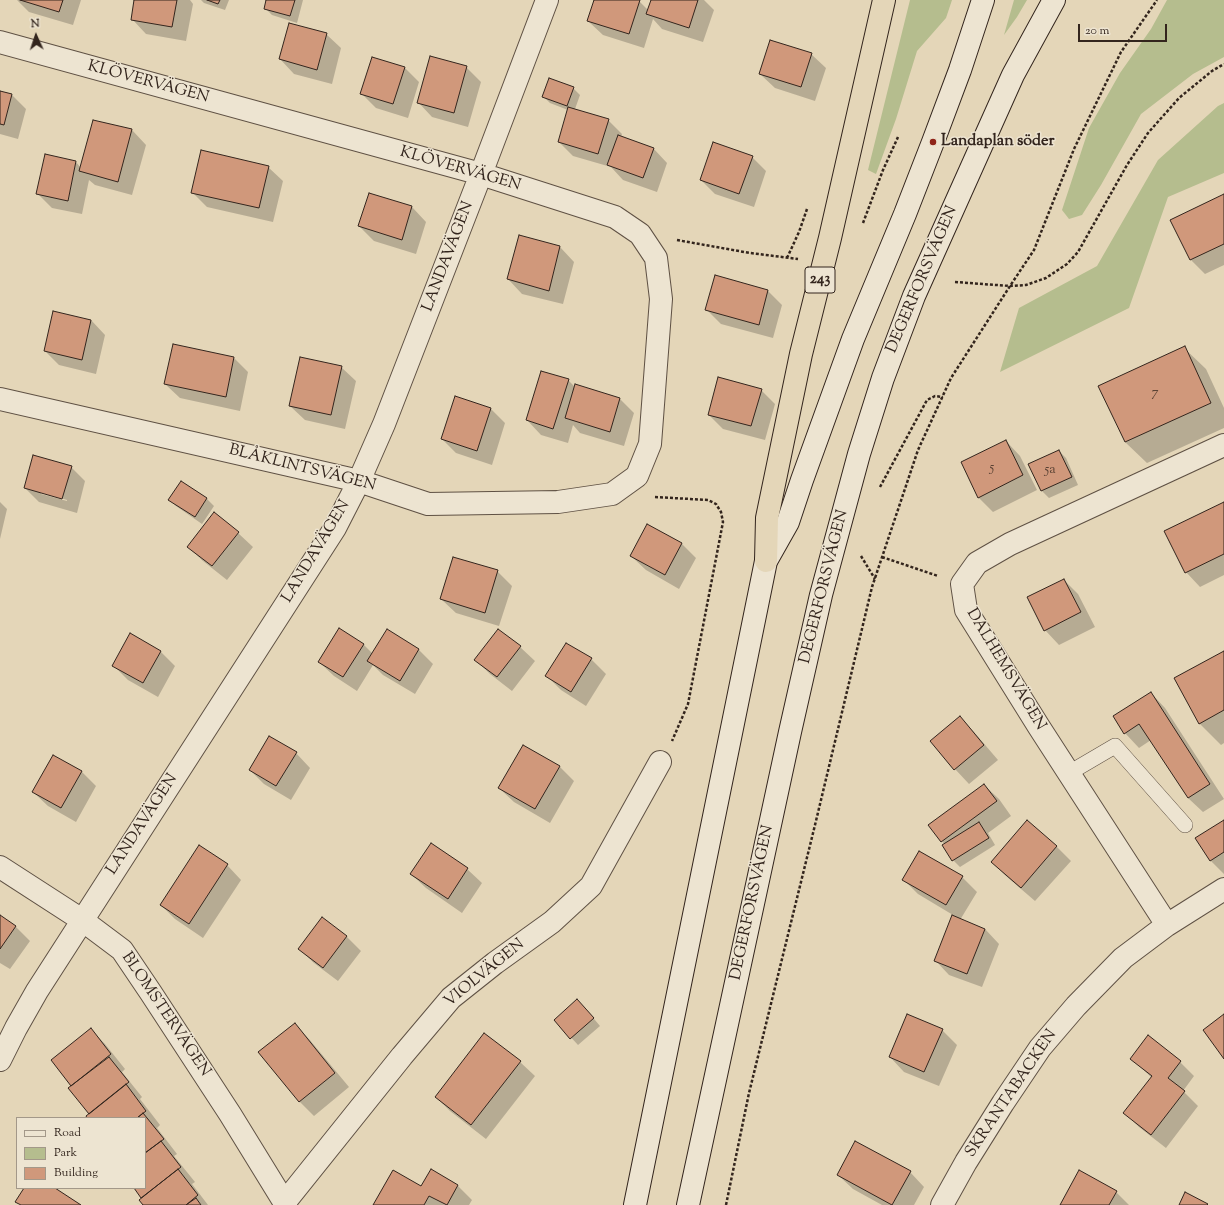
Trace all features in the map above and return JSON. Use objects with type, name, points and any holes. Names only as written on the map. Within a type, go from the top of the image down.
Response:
[{"type":"highway","name":"243","points":[[766,561],[767,518],[800,361],[830,238],[884,0]]},
{"type":"street","name":"LANDAVÄGEN","points":[[0,1060],[37,991],[335,528],[384,424],[547,0]]},
{"type":"street","points":[[636,1205],[766,561],[788,522],[853,339],[916,185],[960,70],[983,0]]},
{"type":"street","name":"DEGERFORSVÄGEN","points":[[688,1205],[793,716],[821,595],[858,454],[883,378],[914,296],[1013,75],[1054,0]]},
{"type":"street","name":"KLÖVERVÄGEN","points":[[0,42],[481,174],[615,217],[640,234],[656,258],[662,299],[650,444],[637,476],[610,494]]},
{"type":"street","name":"BLÅKLINTSVÄGEN","points":[[0,399],[358,481],[428,504],[558,502],[610,494]]},
{"type":"street","points":[[962,584],[977,563],[1010,544],[1224,445]]},
{"type":"street","name":"DALHEMSVÄGEN","points":[[962,584],[966,610],[1167,925]]},
{"type":"street","name":"VIOLVÄGEN","points":[[286,1203],[402,1056],[451,998],[494,963],[552,922],[591,886],[660,762]]},
{"type":"street","name":"BLOMSTERVÄGEN","points":[[0,867],[82,920],[122,950],[152,993],[286,1203]]},
{"type":"street","name":"SKRANTABACKEN","points":[[942,1205],[966,1162],[1040,1048],[1076,1006],[1122,958],[1167,925],[1224,889]]},
{"type":"lane","points":[[1069,773],[1115,746],[1185,825]]},
{"type":"path","points":[[726,1205],[749,1093],[816,825],[875,579],[918,450],[951,378],[1034,250],[1074,149],[1121,52],[1157,0]]},
{"type":"path","points":[[955,282],[1010,286],[1026,285],[1046,278],[1068,264],[1078,252],[1127,165],[1148,133],[1179,98],[1212,71],[1224,64]]},
{"type":"path","points":[[860,229],[883,170],[898,137]]},
{"type":"path","points":[[640,234],[750,253],[802,260]]},
{"type":"path","points":[[880,487],[928,400],[935,396],[943,397]]},
{"type":"path","points":[[610,494],[708,500],[716,504],[721,512],[723,522],[688,704],[670,746],[660,762]]},
{"type":"path","points":[[861,556],[875,579]]},
{"type":"path","points":[[882,557],[962,584]]},
{"type":"green space","points":[[910,0],[952,0],[946,18],[917,51],[896,119],[876,174],[868,170]]},
{"type":"green space","points":[[1014,0],[1027,0],[1004,35]]},
{"type":"green space","points":[[1167,0],[1224,0],[1224,57],[1193,74],[1141,114],[1101,185],[1082,215],[1069,219],[1062,210],[1089,128],[1120,73],[1151,29]]},
{"type":"green space","points":[[1224,103],[1224,173],[1168,197],[1129,308],[1000,372],[1019,308],[1097,266],[1158,160],[1218,106]]},
{"type":"building","points":[[20,0],[63,0],[59,12]]},
{"type":"building","points":[[134,0],[177,0],[172,27],[131,20]]},
{"type":"building","points":[[207,0],[220,0],[218,4]]},
{"type":"building","points":[[266,0],[295,0],[290,16],[264,9]]},
{"type":"building","points":[[594,0],[640,0],[629,34],[587,21]]},
{"type":"building","points":[[651,0],[698,0],[689,28],[646,14]]},
{"type":"building","points":[[289,23],[327,33],[317,70],[279,59]]},
{"type":"building","points":[[770,40],[812,53],[801,87],[759,74]]},
{"type":"building","points":[[430,56],[467,66],[454,113],[417,103]]},
{"type":"building","points":[[372,57],[405,67],[393,104],[360,94]]},
{"type":"building","points":[[549,78],[574,87],[567,106],[542,97]]},
{"type":"building","points":[[0,91],[12,94],[4,125],[0,124]]},
{"type":"building","points":[[568,107],[609,119],[598,154],[558,142]]},
{"type":"building","points":[[93,120],[132,129],[118,182],[79,171]]},
{"type":"building","points":[[618,135],[654,148],[643,178],[607,165]]},
{"type":"building","points":[[713,142],[753,156],[739,194],[700,180]]},
{"type":"building","points":[[201,150],[269,166],[259,208],[191,193]]},
{"type":"building","points":[[45,154],[76,161],[68,201],[36,194]]},
{"type":"building","points":[[369,193],[412,206],[402,240],[358,226]]},
{"type":"building","points":[[1224,194],[1224,244],[1190,260],[1170,220]]},
{"type":"building","points":[[519,235],[560,246],[549,291],[507,279]]},
{"type":"building","points":[[715,275],[768,290],[759,325],[705,310]]},
{"type":"building","points":[[53,311],[91,320],[82,360],[44,351]]},
{"type":"building","points":[[173,344],[234,357],[226,397],[164,384]]},
{"type":"building","points":[[1185,346],[1211,403],[1125,442],[1098,386]]},
{"type":"building","points":[[300,357],[342,366],[331,415],[289,406]]},
{"type":"building","points":[[541,371],[569,379],[553,429],[526,420]]},
{"type":"building","points":[[718,377],[762,389],[751,426],[708,415]]},
{"type":"building","points":[[575,384],[620,398],[610,432],[565,418]]},
{"type":"building","points":[[455,396],[491,408],[477,451],[441,439]]},
{"type":"building","points":[[1006,440],[1023,475],[978,498],[961,462]]},
{"type":"building","points":[[1059,450],[1072,477],[1041,491],[1028,464]]},
{"type":"building","points":[[33,455],[72,466],[62,499],[24,488]]},
{"type":"building","points":[[181,481],[207,498],[195,517],[168,500]]},
{"type":"building","points":[[1224,502],[1224,554],[1185,573],[1164,531]]},
{"type":"building","points":[[214,512],[239,532],[212,566],[187,547]]},
{"type":"building","points":[[647,524],[682,543],[665,575],[630,556]]},
{"type":"building","points":[[453,557],[498,570],[485,613],[440,599]]},
{"type":"building","points":[[1064,579],[1081,612],[1044,631],[1027,597]]},
{"type":"building","points":[[339,628],[364,644],[343,677],[318,662]]},
{"type":"building","points":[[387,629],[419,649],[400,681],[367,661]]},
{"type":"building","points":[[498,629],[521,646],[497,677],[474,660]]},
{"type":"building","points":[[130,633],[161,651],[143,683],[112,666]]},
{"type":"building","points":[[566,643],[592,658],[571,692],[545,676]]},
{"type":"building","points":[[1224,651],[1224,710],[1199,724],[1174,678]]},
{"type":"building","points":[[1151,692],[1210,784],[1188,798],[1139,724],[1124,734],[1113,716]]},
{"type":"building","points":[[960,716],[984,745],[954,770],[930,741]]},
{"type":"building","points":[[269,736],[297,752],[276,786],[249,770]]},
{"type":"building","points":[[523,745],[560,766],[535,809],[498,788]]},
{"type":"building","points":[[53,755],[82,771],[61,808],[32,792]]},
{"type":"building","points":[[984,784],[997,801],[941,842],[928,825]]},
{"type":"building","points":[[1027,820],[1057,846],[1021,888],[991,862]]},
{"type":"building","points":[[1224,820],[1224,852],[1210,861],[1195,838]]},
{"type":"building","points":[[979,822],[989,838],[952,861],[942,845]]},
{"type":"building","points":[[431,843],[468,868],[448,899],[410,874]]},
{"type":"building","points":[[199,845],[228,864],[189,924],[160,905]]},
{"type":"building","points":[[919,851],[963,876],[946,905],[902,880]]},
{"type":"building","points":[[0,915],[16,926],[0,949]]},
{"type":"building","points":[[952,915],[985,929],[967,974],[934,961]]},
{"type":"building","points":[[322,917],[347,936],[323,968],[298,949]]},
{"type":"building","points":[[577,999],[594,1018],[570,1039],[554,1020]]},
{"type":"building","points":[[907,1014],[943,1029],[924,1072],[889,1057]]},
{"type":"building","points":[[1224,1014],[1224,1059],[1203,1030]]},
{"type":"building","points":[[295,1023],[335,1073],[299,1102],[258,1052]]},
{"type":"building","points":[[91,1028],[111,1054],[71,1086],[51,1060]]},
{"type":"building","points":[[484,1033],[521,1061],[471,1125],[435,1097]]},
{"type":"building","points":[[1148,1035],[1181,1061],[1168,1078],[1185,1091],[1151,1135],[1123,1113],[1152,1076],[1130,1059]]},
{"type":"building","points":[[109,1057],[129,1082],[89,1114],[68,1088]]},
{"type":"building","points":[[126,1084],[146,1111],[138,1117],[86,1116]]},
{"type":"building","points":[[143,1113],[164,1139],[146,1152],[146,1117],[138,1117]]},
{"type":"building","points":[[161,1141],[181,1167],[141,1198],[135,1189],[146,1189],[146,1152]]},
{"type":"building","points":[[855,1141],[911,1171],[892,1205],[837,1175]]},
{"type":"building","points":[[178,1169],[198,1195],[186,1205],[143,1205],[139,1200]]},
{"type":"building","points":[[431,1169],[458,1185],[447,1205],[429,1196],[424,1205],[373,1205],[393,1170],[421,1186]]},
{"type":"building","points":[[1079,1170],[1117,1191],[1109,1205],[1060,1205]]},
{"type":"building","points":[[23,1189],[57,1189],[81,1205],[21,1205],[15,1202]]},
{"type":"building","points":[[1185,1192],[1208,1204],[1179,1205]]},
{"type":"building","points":[[196,1198],[201,1205],[186,1205]]},
{"type":"place","name":"Landaplan söder","points":[[933,142]]}]
